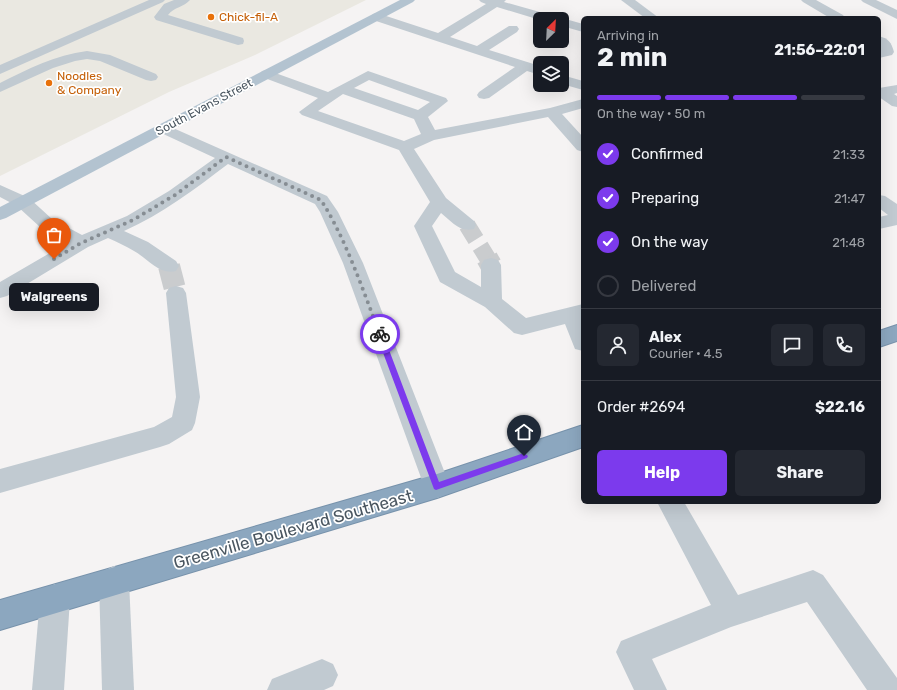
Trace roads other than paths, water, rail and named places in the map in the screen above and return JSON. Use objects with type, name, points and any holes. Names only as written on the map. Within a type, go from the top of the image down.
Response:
[{"type":"highway","points":[[881,338],[897,333]]},
{"type":"highway","name":"Greenville Boulevard Southeast","points":[[0,615],[436,486],[581,437]]},
{"type":"main road","name":"South Evans Street","points":[[0,214],[409,0]]},
{"type":"lane","points":[[0,70],[159,0]]},
{"type":"lane","points":[[184,0],[168,7],[160,17],[238,41]]},
{"type":"lane","points":[[627,0],[650,16]]},
{"type":"lane","points":[[807,0],[835,16]]},
{"type":"lane","points":[[867,0],[896,13]]},
{"type":"lane","points":[[441,37],[493,1],[533,14]]},
{"type":"lane","points":[[377,17],[533,68]]},
{"type":"lane","points":[[569,24],[581,27]]},
{"type":"lane","points":[[479,50],[514,29]]},
{"type":"lane","points":[[881,41],[885,43],[886,52],[881,53]]},
{"type":"lane","points":[[0,88],[58,61],[85,56],[99,56],[150,77]]},
{"type":"lane","points":[[484,95],[526,66]]},
{"type":"lane","points":[[267,74],[420,116],[430,136]]},
{"type":"lane","points":[[420,116],[441,101],[368,75],[335,93],[307,112],[404,147],[439,202],[467,225]]},
{"type":"lane","points":[[569,81],[581,85]]},
{"type":"lane","points":[[881,92],[897,89]]},
{"type":"lane","points":[[881,93],[897,103]]},
{"type":"lane","points":[[404,147],[430,136],[552,112],[581,104]]},
{"type":"lane","points":[[552,112],[581,145]]},
{"type":"lane","points":[[164,128],[321,200],[329,212],[353,263],[436,486]]},
{"type":"lane","points":[[0,291],[81,243],[133,220],[175,195],[226,157]]},
{"type":"lane","points":[[0,190],[23,202],[46,223],[81,243]]},
{"type":"lane","points":[[881,201],[897,213]]},
{"type":"lane","points":[[439,202],[423,226],[447,277],[492,302],[522,327],[577,314],[581,333]]},
{"type":"lane","points":[[881,223],[897,219]]},
{"type":"lane","points":[[108,231],[141,246],[169,266]]},
{"type":"lane","points":[[490,265],[492,302]]},
{"type":"lane","points":[[0,481],[160,436],[183,423],[188,397],[176,293]]},
{"type":"lane","points":[[671,504],[732,612]]},
{"type":"lane","points":[[114,582],[118,690]]},
{"type":"lane","points":[[651,690],[632,652],[732,612],[813,585],[886,690]]},
{"type":"lane","points":[[48,690],[55,599]]},
{"type":"lane","points":[[283,690],[322,675]]},
{"type":"tunnel","points":[[467,225],[488,259]]},
{"type":"tunnel","points":[[487,258],[491,265]]},
{"type":"tunnel","points":[[169,266],[176,293]]},
{"type":"place","name":"Chick-fil-A","points":[[211,17]]},
{"type":"place","name":"Noodles & Company","points":[[49,83]]},
{"type":"place","name":"Walgreens","points":[[54,259]]}]
